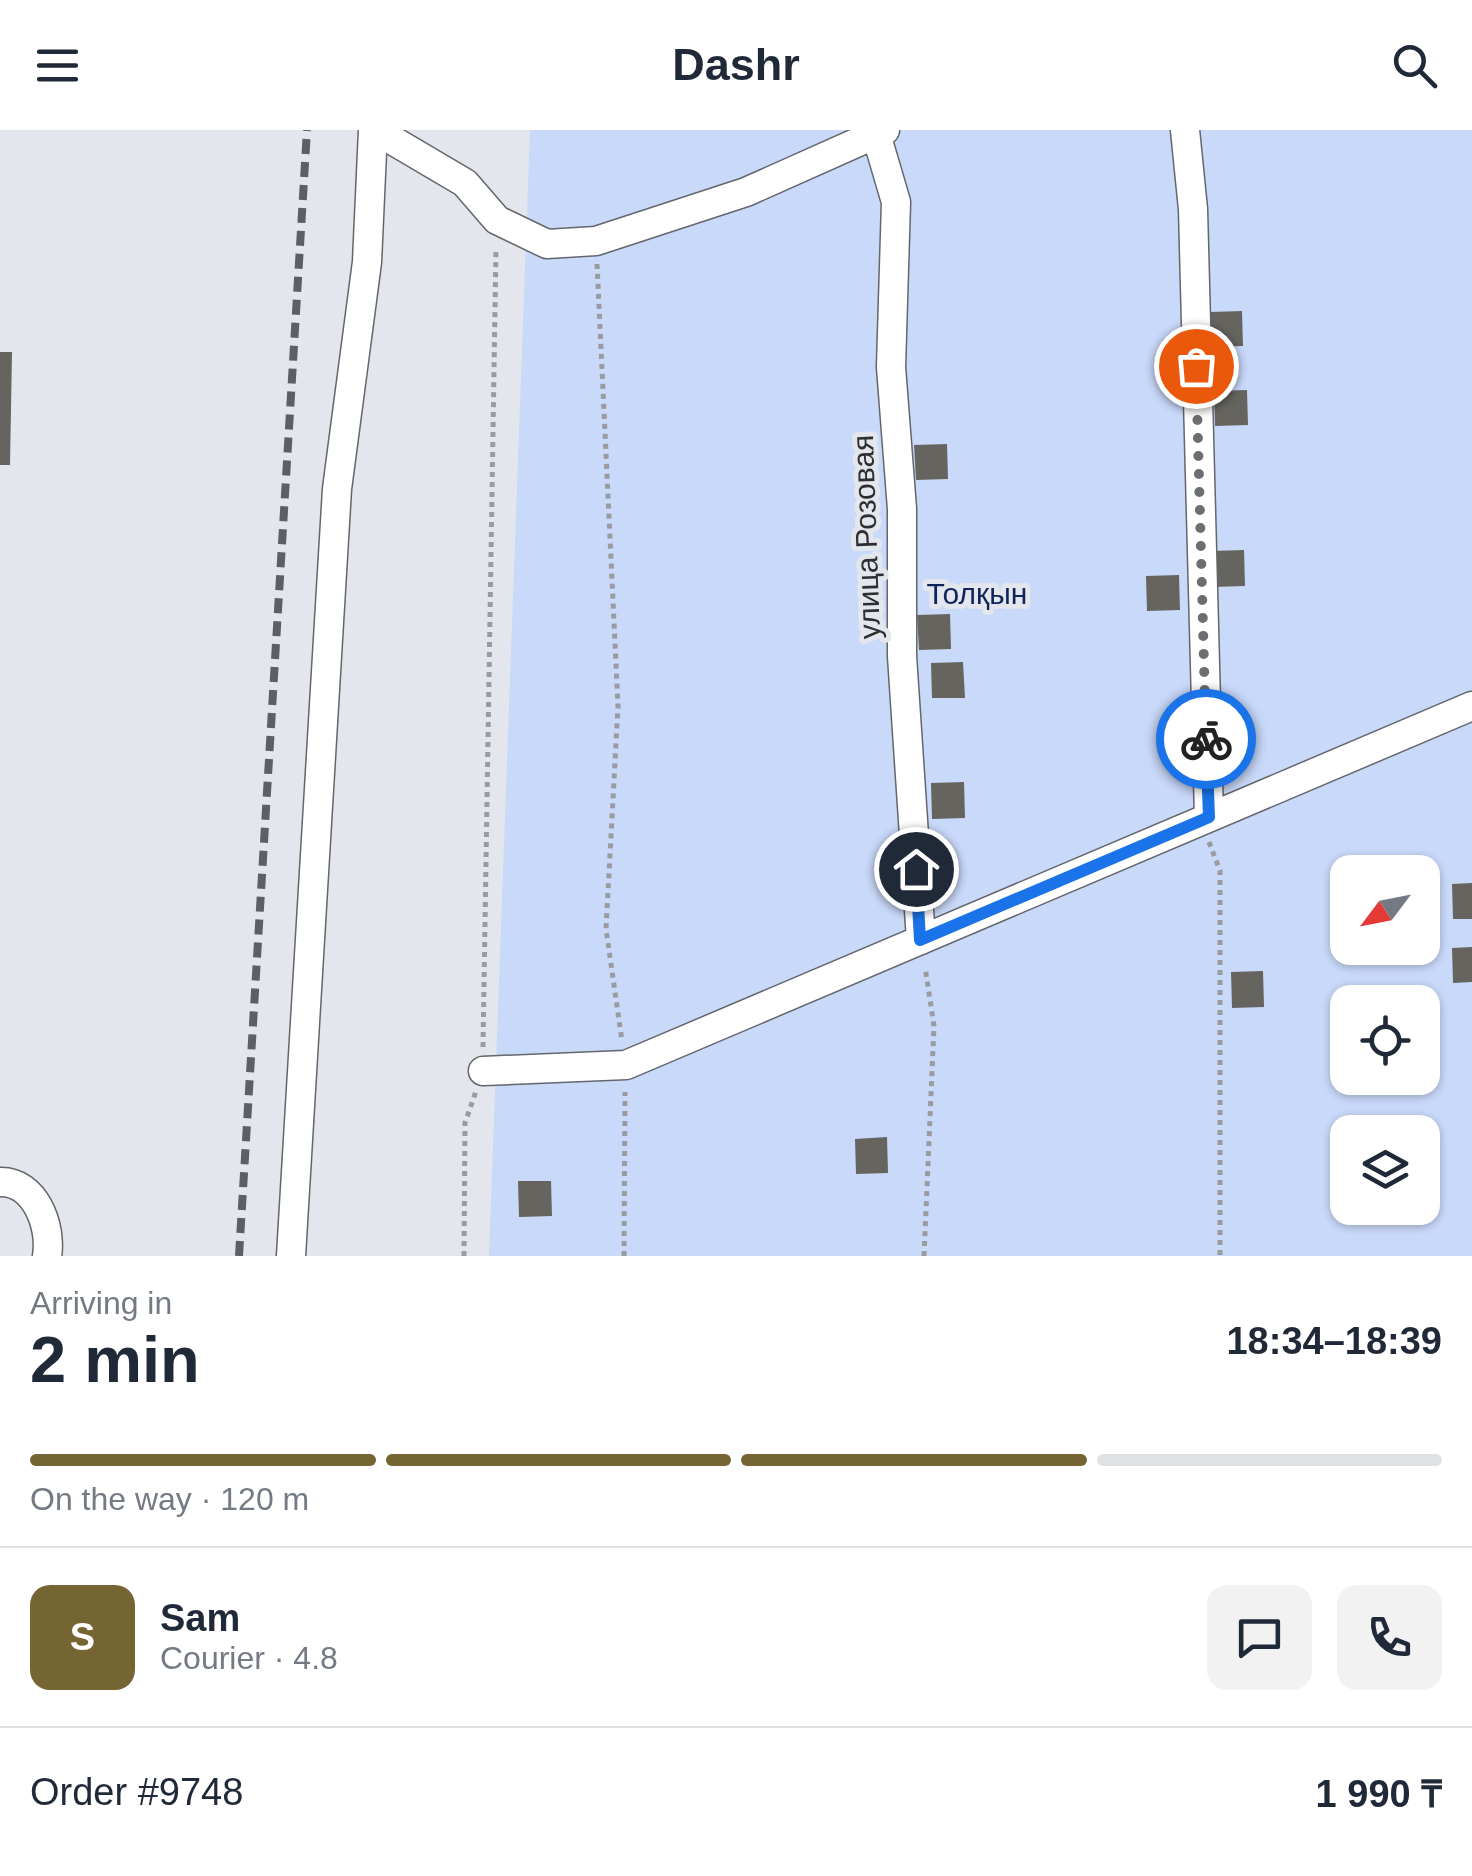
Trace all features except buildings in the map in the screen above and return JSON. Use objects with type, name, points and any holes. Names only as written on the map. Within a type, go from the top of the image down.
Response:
[{"type":"street","points":[[291,1256],[336,489],[367,262],[374,130],[465,182],[497,220],[547,244],[596,241],[746,192],[880,132]]},
{"type":"street","points":[[1185,130],[1193,210],[1204,819]]},
{"type":"street","name":"улица Розовая","points":[[880,132],[896,202],[891,367],[902,510],[902,656],[920,940]]},
{"type":"street","points":[[483,1071],[626,1065],[1472,706]]},
{"type":"street","points":[[0,1182],[9,1182],[31,1195],[44,1218],[47,1256]]},
{"type":"path","points":[[464,1256],[465,1123],[483,1071],[497,220]]},
{"type":"path","points":[[596,241],[618,706],[606,929],[626,1065],[624,1256]]},
{"type":"path","points":[[1204,819],[1220,871],[1220,1256]]},
{"type":"path","points":[[920,940],[934,1026],[924,1256]]},
{"type":"green space","name":"Толқын","points":[[530,130],[1472,130],[1472,1256],[489,1256]]},
{"type":"railway","points":[[239,1256],[307,130]]},
{"type":"way so far","points":[[1196,366],[1206,739]]},
{"type":"route","points":[[916,869],[920,940],[1209,817],[1206,739]]}]
